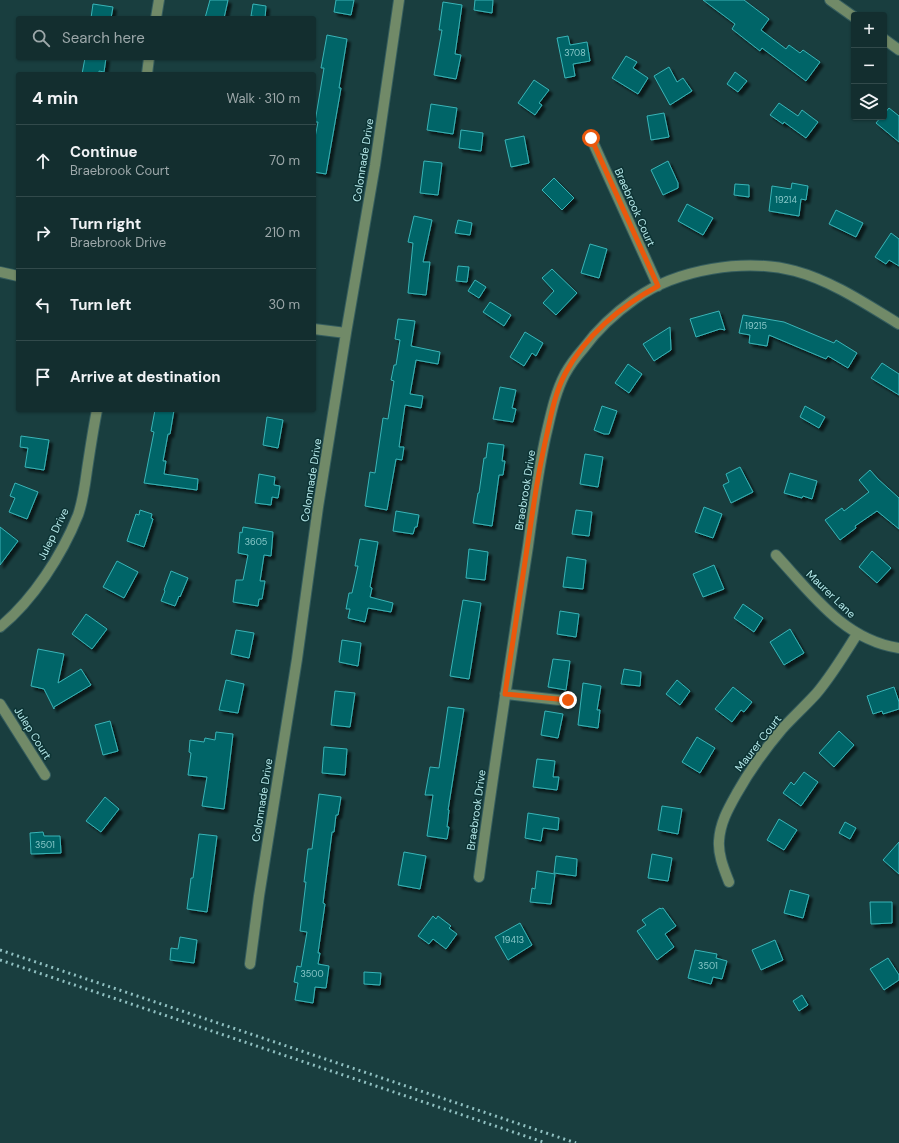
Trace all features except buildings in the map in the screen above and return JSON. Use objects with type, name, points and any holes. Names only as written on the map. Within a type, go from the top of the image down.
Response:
[{"type":"street","points":[[156,16],[159,0]]},
{"type":"street","name":"Colonnade Drive","points":[[250,964],[259,896],[297,659],[318,507],[375,165],[400,0]]},
{"type":"street","points":[[830,0],[851,16]]},
{"type":"street","points":[[887,41],[899,50]]},
{"type":"street","points":[[146,72],[149,60]]},
{"type":"street","name":"Braebrook Court","points":[[591,138],[658,286]]},
{"type":"street","name":"Braebrook Drive","points":[[480,876],[505,694],[541,459],[556,395],[568,368],[592,337],[613,316],[636,298],[658,286],[695,272],[726,267],[746,265],[795,271],[823,281],[899,324]]},
{"type":"street","points":[[0,272],[16,276]]},
{"type":"street","points":[[316,329],[346,333]]},
{"type":"street","name":"Julep Drive","points":[[0,627],[25,603],[41,584],[61,550],[78,515],[84,488],[96,412]]},
{"type":"street","name":"Maurer Lane","points":[[776,555],[841,623],[857,634],[873,642],[899,648]]},
{"type":"street","name":"Maurer Court","points":[[729,882],[720,856],[719,842],[721,826],[725,813],[743,781],[760,756],[831,675],[857,634]]},
{"type":"street","points":[[505,694],[568,700]]},
{"type":"street","name":"Julep Court","points":[[0,704],[45,775]]},
{"type":"railway","points":[[0,950],[576,1143]]},
{"type":"railway","points":[[0,960],[546,1143]]},
{"type":"route","points":[[568,700],[505,694],[541,459],[552,408],[565,374],[592,337],[613,316],[636,298],[658,286],[591,138]]}]
